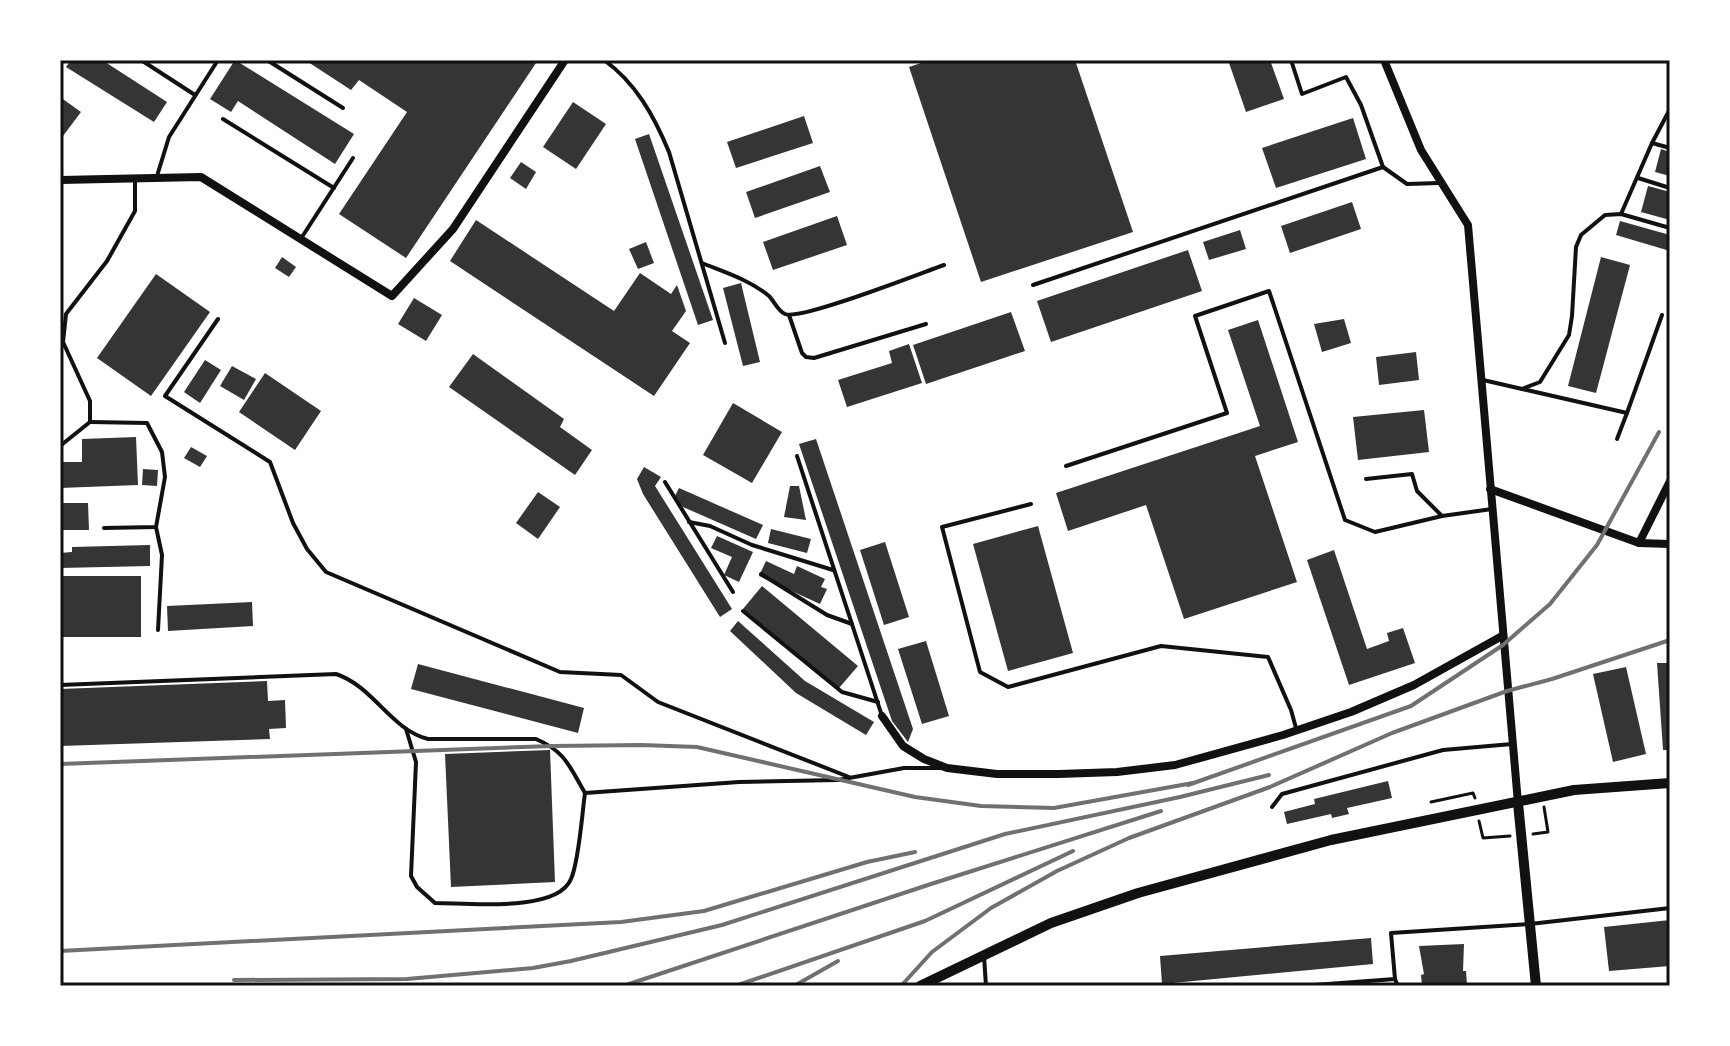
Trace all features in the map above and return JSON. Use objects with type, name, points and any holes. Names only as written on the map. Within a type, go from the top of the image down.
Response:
[{"type":"street","points":[[60,180],[201,177],[392,296],[453,229],[565,60]]},
{"type":"street","points":[[1384,60],[1421,150],[1468,225],[1502,636],[1536,986]]},
{"type":"street","points":[[1639,543],[1670,481]]},
{"type":"street","points":[[1490,489],[1639,543],[1670,544]]},
{"type":"street","points":[[882,716],[903,746],[947,768],[997,774],[1117,772],[1175,765],[1351,712],[1414,685],[1502,636]]},
{"type":"street","points":[[920,986],[1051,923],[1138,893],[1331,840],[1574,790],[1670,783]]},
{"type":"lane","points":[[141,60],[195,95]]},
{"type":"lane","points":[[156,178],[169,137],[218,60]]},
{"type":"lane","points":[[267,60],[343,108]]},
{"type":"lane","points":[[604,60],[624,77],[657,123],[669,152],[725,343]]},
{"type":"lane","points":[[1291,60],[1302,94],[1346,77],[1361,105],[1383,167],[1407,184],[1442,183]]},
{"type":"lane","points":[[1621,214],[1670,109]]},
{"type":"lane","points":[[223,119],[334,188]]},
{"type":"lane","points":[[1652,143],[1670,148]]},
{"type":"lane","points":[[301,239],[353,158]]},
{"type":"lane","points":[[1033,285],[1383,167]]},
{"type":"lane","points":[[1638,178],[1670,188]]},
{"type":"lane","points":[[90,422],[90,401],[63,342],[66,314],[107,261],[135,211],[135,179]]},
{"type":"lane","points":[[1522,389],[1540,382],[1569,335],[1576,247],[1581,235],[1605,215],[1621,214],[1670,228]]},
{"type":"lane","points":[[702,263],[746,281],[789,315],[820,309],[944,265]]},
{"type":"lane","points":[[1066,466],[1227,413],[1195,316],[1269,291],[1345,520],[1375,532],[1442,516],[1492,509]]},
{"type":"lane","points":[[789,315],[802,353],[814,358],[926,324]]},
{"type":"lane","points":[[1617,439],[1662,315]]},
{"type":"lane","points":[[218,319],[165,396],[270,462],[293,523],[307,549],[326,572],[560,672],[621,675],[658,702],[851,777]]},
{"type":"lane","points":[[1481,379],[1627,413]]},
{"type":"lane","points":[[60,446],[90,422],[147,423],[162,452],[165,477],[156,527],[162,555],[158,630]]},
{"type":"lane","points":[[797,456],[882,716]]},
{"type":"lane","points":[[1366,479],[1412,474],[1417,491],[1442,516]]},
{"type":"lane","points":[[665,482],[733,592]]},
{"type":"lane","points":[[1031,504],[942,527],[980,672],[1008,687],[1161,646],[1268,657],[1291,710],[1296,731]]},
{"type":"lane","points":[[689,522],[710,526],[752,545],[833,570]]},
{"type":"lane","points":[[104,528],[156,527]]},
{"type":"lane","points":[[761,574],[827,615],[852,624]]},
{"type":"lane","points":[[743,611],[842,692],[878,702]]},
{"type":"lane","points":[[60,685],[336,674],[361,685],[415,735],[428,739],[536,739],[559,750],[585,793],[572,878],[557,895],[532,902],[435,903],[417,887],[411,876],[416,762],[405,727]]},
{"type":"lane","points":[[1272,807],[1282,794],[1443,750],[1512,744]]},
{"type":"lane","points":[[585,793],[739,782],[802,782],[904,768],[947,768]]},
{"type":"lane","points":[[1398,986],[1391,933],[1530,924],[1670,908]]},
{"type":"lane","points":[[984,954],[986,986]]},
{"type":"lane","points":[[1301,986],[1395,979]]},
{"type":"building","points":[[71,60],[102,60],[167,102],[154,122],[66,67]]},
{"type":"building","points":[[235,60],[354,134],[335,164],[238,101],[231,112],[210,99]]},
{"type":"building","points":[[305,60],[538,60],[406,258],[339,214],[407,112],[359,80],[351,90]]},
{"type":"building","points":[[930,60],[1075,60],[1133,232],[981,282],[909,67]]},
{"type":"building","points":[[1228,60],[1270,60],[1284,99],[1246,112]]},
{"type":"building","points":[[60,97],[81,112],[60,140]]},
{"type":"building","points":[[573,102],[606,124],[576,169],[543,147]]},
{"type":"building","points":[[804,116],[813,143],[736,168],[727,142]]},
{"type":"building","points":[[1353,118],[1366,159],[1276,188],[1262,148]]},
{"type":"building","points":[[649,134],[713,320],[698,325],[635,139]]},
{"type":"building","points":[[1661,149],[1670,152],[1670,176],[1655,172]]},
{"type":"building","points":[[521,162],[536,172],[526,189],[510,178]]},
{"type":"building","points":[[820,166],[830,192],[755,218],[746,192]]},
{"type":"building","points":[[1648,186],[1670,192],[1670,220],[1641,212]]},
{"type":"building","points":[[1352,202],[1361,229],[1290,253],[1281,226]]},
{"type":"building","points":[[837,216],[847,245],[773,270],[763,242]]},
{"type":"building","points":[[476,220],[614,311],[640,273],[671,294],[677,285],[686,311],[672,331],[690,343],[654,396],[450,261]]},
{"type":"building","points":[[1620,221],[1670,235],[1670,251],[1616,235]]},
{"type":"building","points":[[1240,230],[1246,249],[1209,260],[1203,242]]},
{"type":"building","points":[[646,242],[654,263],[638,269],[629,249]]},
{"type":"building","points":[[1188,250],[1202,291],[1051,342],[1037,301]]},
{"type":"building","points":[[282,257],[296,267],[289,277],[275,268]]},
{"type":"building","points":[[1601,257],[1630,265],[1596,393],[1568,386]]},
{"type":"building","points":[[156,274],[210,312],[151,396],[97,358]]},
{"type":"building","points":[[741,283],[760,362],[743,366],[723,288]]},
{"type":"building","points":[[414,298],[442,315],[426,341],[398,324]]},
{"type":"building","points":[[1011,312],[1025,351],[926,384],[913,345]]},
{"type":"building","points":[[1344,319],[1351,343],[1322,352],[1314,324]]},
{"type":"building","points":[[1258,320],[1298,442],[1255,456],[1297,582],[1184,619],[1146,505],[1068,531],[1056,493],[1260,426],[1228,330]]},
{"type":"building","points":[[909,344],[922,383],[847,407],[838,380],[892,363],[889,351]]},
{"type":"building","points":[[1416,352],[1419,380],[1379,385],[1376,357]]},
{"type":"building","points":[[473,354],[564,419],[560,427],[592,450],[575,475],[449,387]]},
{"type":"building","points":[[205,360],[221,370],[200,403],[184,392]]},
{"type":"building","points":[[232,366],[256,379],[244,400],[220,386]]},
{"type":"building","points":[[265,373],[321,411],[295,450],[239,412]]},
{"type":"building","points":[[733,403],[782,432],[752,483],[703,455]]},
{"type":"building","points":[[1424,410],[1429,452],[1358,460],[1353,417]]},
{"type":"building","points":[[136,437],[138,485],[60,488],[60,462],[82,462],[82,439]]},
{"type":"building","points":[[816,439],[913,729],[908,742],[892,721],[799,444]]},
{"type":"building","points":[[191,447],[207,456],[200,467],[184,458]]},
{"type":"building","points":[[644,467],[661,477],[655,486],[732,609],[720,617],[643,494],[637,479]]},
{"type":"building","points":[[143,469],[158,470],[157,486],[142,485]]},
{"type":"building","points":[[790,486],[799,486],[806,520],[784,517]]},
{"type":"building","points":[[679,488],[763,525],[756,539],[683,507],[674,498]]},
{"type":"building","points":[[538,492],[560,507],[538,539],[516,523]]},
{"type":"building","points":[[60,503],[88,503],[89,530],[60,530]]},
{"type":"building","points":[[1038,526],[1073,653],[1008,671],[973,544]]},
{"type":"building","points":[[771,529],[811,539],[807,553],[768,543]]},
{"type":"building","points":[[717,536],[753,552],[739,582],[724,575],[732,557],[711,548]]},
{"type":"building","points":[[885,542],[909,617],[884,625],[860,550]]},
{"type":"building","points":[[150,545],[150,566],[60,568],[60,553],[72,552],[72,547]]},
{"type":"building","points":[[1334,550],[1367,649],[1389,641],[1387,633],[1403,628],[1415,663],[1349,685],[1307,560]]},
{"type":"building","points":[[766,561],[794,574],[797,566],[825,579],[821,587],[827,589],[820,604],[759,576]]},
{"type":"building","points":[[60,576],[141,576],[141,637],[60,637]]},
{"type":"building","points":[[762,586],[858,666],[839,688],[743,609]]},
{"type":"building","points":[[252,602],[253,626],[168,631],[167,606]]},
{"type":"building","points":[[738,621],[805,681],[874,722],[866,735],[796,693],[730,631]]},
{"type":"building","points":[[926,641],[949,716],[922,724],[898,649]]},
{"type":"building","points":[[1657,663],[1670,663],[1670,750],[1663,750]]},
{"type":"building","points":[[418,664],[584,708],[578,733],[411,689]]},
{"type":"building","points":[[1626,667],[1646,754],[1613,762],[1593,674]]},
{"type":"building","points":[[267,681],[268,701],[285,700],[286,728],[269,729],[270,739],[60,746],[60,689]]},
{"type":"building","points":[[550,750],[555,882],[451,887],[445,754]]},
{"type":"building","points":[[1388,781],[1392,798],[1347,808],[1349,814],[1332,818],[1331,814],[1287,824],[1284,812],[1315,804],[1314,799]]},
{"type":"building","points":[[1670,920],[1670,966],[1609,971],[1604,927]]},
{"type":"building","points":[[1371,938],[1373,964],[1162,984],[1160,956]]},
{"type":"building","points":[[1464,944],[1463,971],[1466,971],[1467,985],[1422,986],[1421,975],[1424,974],[1419,946]]},
{"type":"railway","points":[[1188,785],[1411,706],[1503,645],[1550,604],[1597,545],[1659,432]]},
{"type":"railway","points":[[901,986],[932,952],[991,908],[1057,871],[1129,838],[1270,787],[1392,733],[1507,691],[1670,640]]},
{"type":"railway","points":[[60,764],[642,745],[697,747],[915,797],[981,806],[1054,808],[1193,783]]},
{"type":"railway","points":[[234,980],[407,979],[533,968],[571,961],[722,925],[1005,834],[1269,775]]},
{"type":"railway","points":[[623,986],[1161,811]]},
{"type":"railway","points":[[735,986],[925,921],[1073,851]]},
{"type":"railway","points":[[60,951],[621,922],[704,911],[867,862],[915,852]]},
{"type":"railway","points":[[794,986],[838,961]]}]
